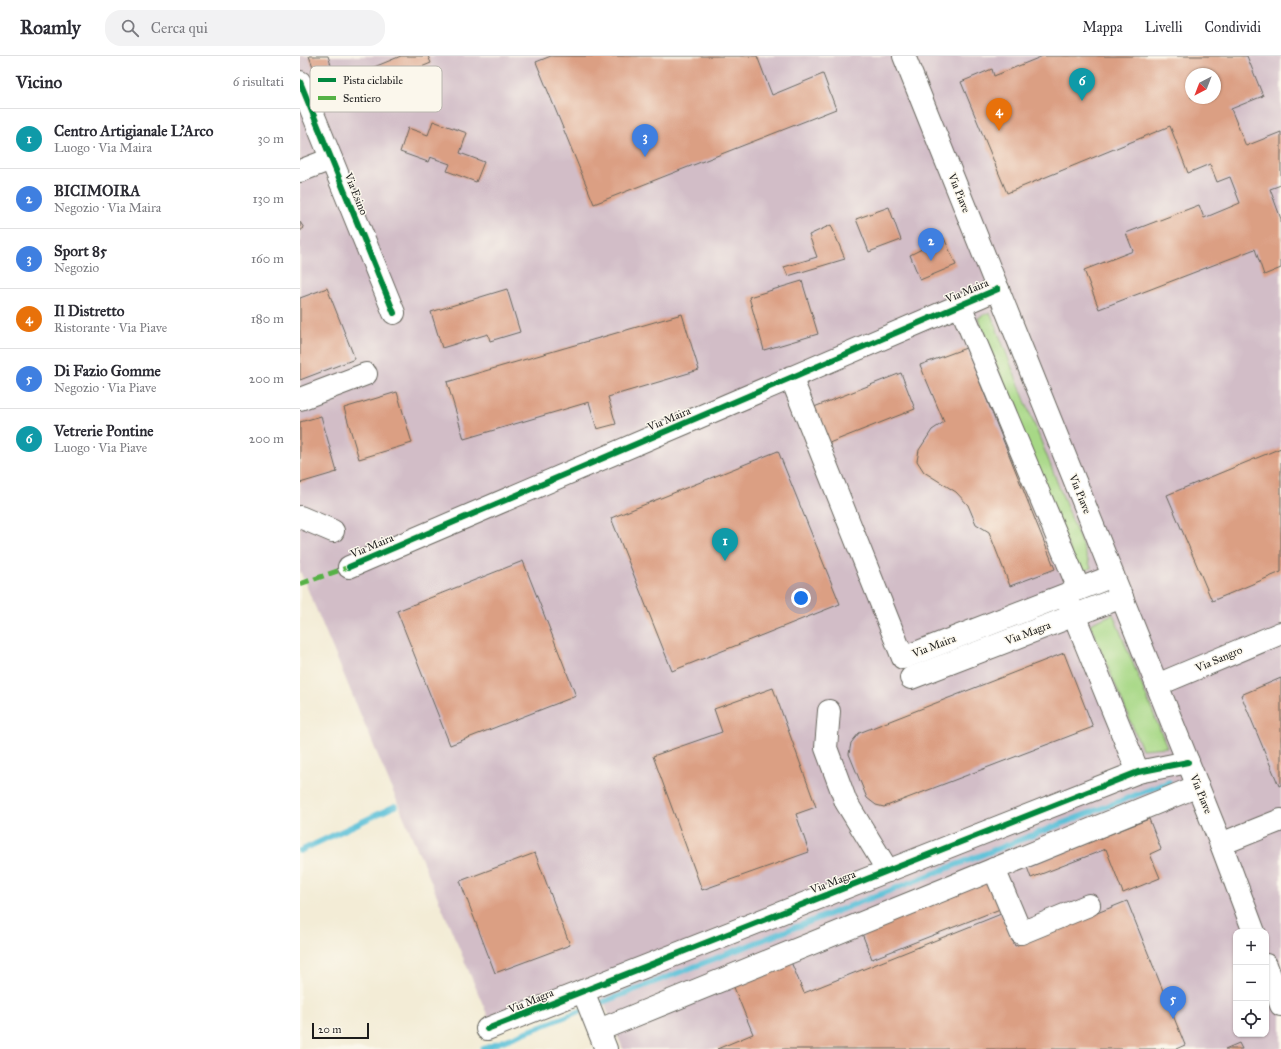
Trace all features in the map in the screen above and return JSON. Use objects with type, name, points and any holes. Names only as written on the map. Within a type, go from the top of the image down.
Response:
[{"type":"street","name":"Via Piave","points":[[904,56],[1198,786],[1253,929]]},
{"type":"street","name":"Via Esino","points":[[300,82],[310,107]]},
{"type":"street","name":"Via Esino","points":[[312,112],[394,313]]},
{"type":"street","points":[[300,171],[331,159]]},
{"type":"street","name":"Via Maira","points":[[349,566],[998,289]]},
{"type":"street","points":[[960,305],[1072,592],[1074,615],[1138,772]]},
{"type":"street","points":[[300,399],[366,374]]},
{"type":"street","name":"Via Maira","points":[[791,378],[903,658],[1113,576]]},
{"type":"street","points":[[300,517],[333,531]]},
{"type":"street","name":"Via Magra","points":[[911,678],[1122,597]]},
{"type":"street","name":"Via Sangro","points":[[1157,685],[1281,633]]},
{"type":"street","points":[[829,711],[826,748],[846,802],[888,870]]},
{"type":"street","name":"Via Magra","points":[[487,1029],[1138,772],[1188,762]]},
{"type":"street","points":[[583,991],[603,1039],[994,869],[1198,786]]},
{"type":"street","points":[[1221,844],[1281,820]]},
{"type":"street","points":[[994,869],[1021,933],[1089,905]]},
{"type":"street","points":[[1269,973],[1281,1005]]},
{"type":"shaded area","points":[[300,56],[1281,56],[1281,1049],[623,1049],[593,978],[489,1019],[300,571]]},
{"type":"green space","points":[[990,312],[1091,568],[1079,573],[978,318]]},
{"type":"green space","points":[[1113,614],[1167,747],[1142,749],[1090,624]]},
{"type":"building","points":[[309,56],[328,56],[331,65],[329,66],[313,66]]},
{"type":"building","points":[[401,56],[428,56],[431,63],[424,66],[377,66]]},
{"type":"building","points":[[551,56],[757,56],[772,95],[823,74],[836,109],[594,204],[536,62]]},
{"type":"building","points":[[1043,56],[1247,56],[1263,96],[1231,109],[1246,146],[1281,132],[1281,185],[1270,189],[1281,219],[1281,268],[1264,275],[1255,249],[1099,309],[1084,270],[1133,251],[1126,233],[1199,205],[1204,218],[1240,203],[1230,177],[1217,182],[1210,164],[1188,173],[1170,126],[1007,193],[961,82],[992,69],[994,76]]},
{"type":"building","points":[[433,121],[467,133],[460,153],[484,162],[476,182],[447,171],[450,164],[430,157],[428,162],[400,152],[408,128],[428,135]]},
{"type":"building","points":[[889,207],[901,240],[869,252],[856,219]]},
{"type":"building","points":[[300,222],[304,228],[300,231]]},
{"type":"building","points":[[831,225],[845,259],[788,276],[784,267],[817,257],[809,235]]},
{"type":"building","points":[[944,238],[956,265],[920,280],[910,255]]},
{"type":"building","points":[[802,281],[818,334],[764,350],[749,297]]},
{"type":"building","points":[[327,288],[355,359],[300,380],[300,298]]},
{"type":"building","points":[[507,289],[520,332],[490,341],[488,334],[442,348],[431,312]]},
{"type":"building","points":[[682,314],[699,370],[608,397],[616,424],[597,429],[589,402],[464,439],[447,382]]},
{"type":"building","points":[[966,348],[1055,569],[1010,586],[989,532],[976,524],[968,505],[956,492],[924,472],[917,461],[919,450],[932,430],[944,422],[920,365]]},
{"type":"building","points":[[901,373],[915,409],[824,445],[809,409]]},
{"type":"building","points":[[397,392],[412,443],[359,459],[344,408]]},
{"type":"building","points":[[321,416],[337,472],[300,483],[300,422]]},
{"type":"building","points":[[1281,448],[1281,572],[1212,601],[1167,495]]},
{"type":"building","points":[[778,451],[840,604],[672,671],[611,518]]},
{"type":"building","points":[[523,561],[576,696],[450,745],[397,611]]},
{"type":"building","points":[[1064,653],[1093,727],[884,807],[876,805],[867,798],[849,754],[851,743],[859,733]]},
{"type":"building","points":[[1281,678],[1281,785],[1279,786],[1241,695]]},
{"type":"building","points":[[773,688],[816,807],[796,814],[809,852],[702,890],[653,756],[722,732],[714,709]]},
{"type":"building","points":[[1149,819],[1161,849],[1150,854],[1160,878],[1123,893],[1106,849],[1031,878],[1027,867]]},
{"type":"building","points":[[535,853],[570,945],[495,973],[460,881]]},
{"type":"building","points":[[989,881],[1000,909],[872,959],[861,931]]},
{"type":"building","points":[[1127,901],[1185,1045],[1176,1049],[717,1049],[753,1034],[733,985],[791,962],[804,993],[1001,914],[1015,946]]},
{"type":"building","points":[[1239,1043],[1242,1049],[1225,1049]]},
{"type":"waterway","points":[[593,1006],[1169,782]]},
{"type":"waterway","points":[[300,851],[395,806]]},
{"type":"waterway","points":[[483,1049],[585,1009]]},
{"type":"marked path","points":[[300,584],[349,567]]},
{"type":"cycle path","points":[[300,82],[310,107]]},
{"type":"cycle path","points":[[312,112],[394,313]]},
{"type":"cycle path","points":[[349,567],[998,289]]},
{"type":"cycle path","points":[[487,1029],[1138,772],[1188,762]]},
{"type":"place","name":"Vetrerie Pontine","points":[[1082,101]]},
{"type":"place","name":"Il Distretto","points":[[999,131]]},
{"type":"place","name":"Sport 85","points":[[645,157]]},
{"type":"place","name":"BICIMOIRA","points":[[931,261]]},
{"type":"place","name":"Centro Artigianale L'Arco","points":[[725,561]]},
{"type":"place","name":"Di Fazio Gomme","points":[[1173,1019]]}]
